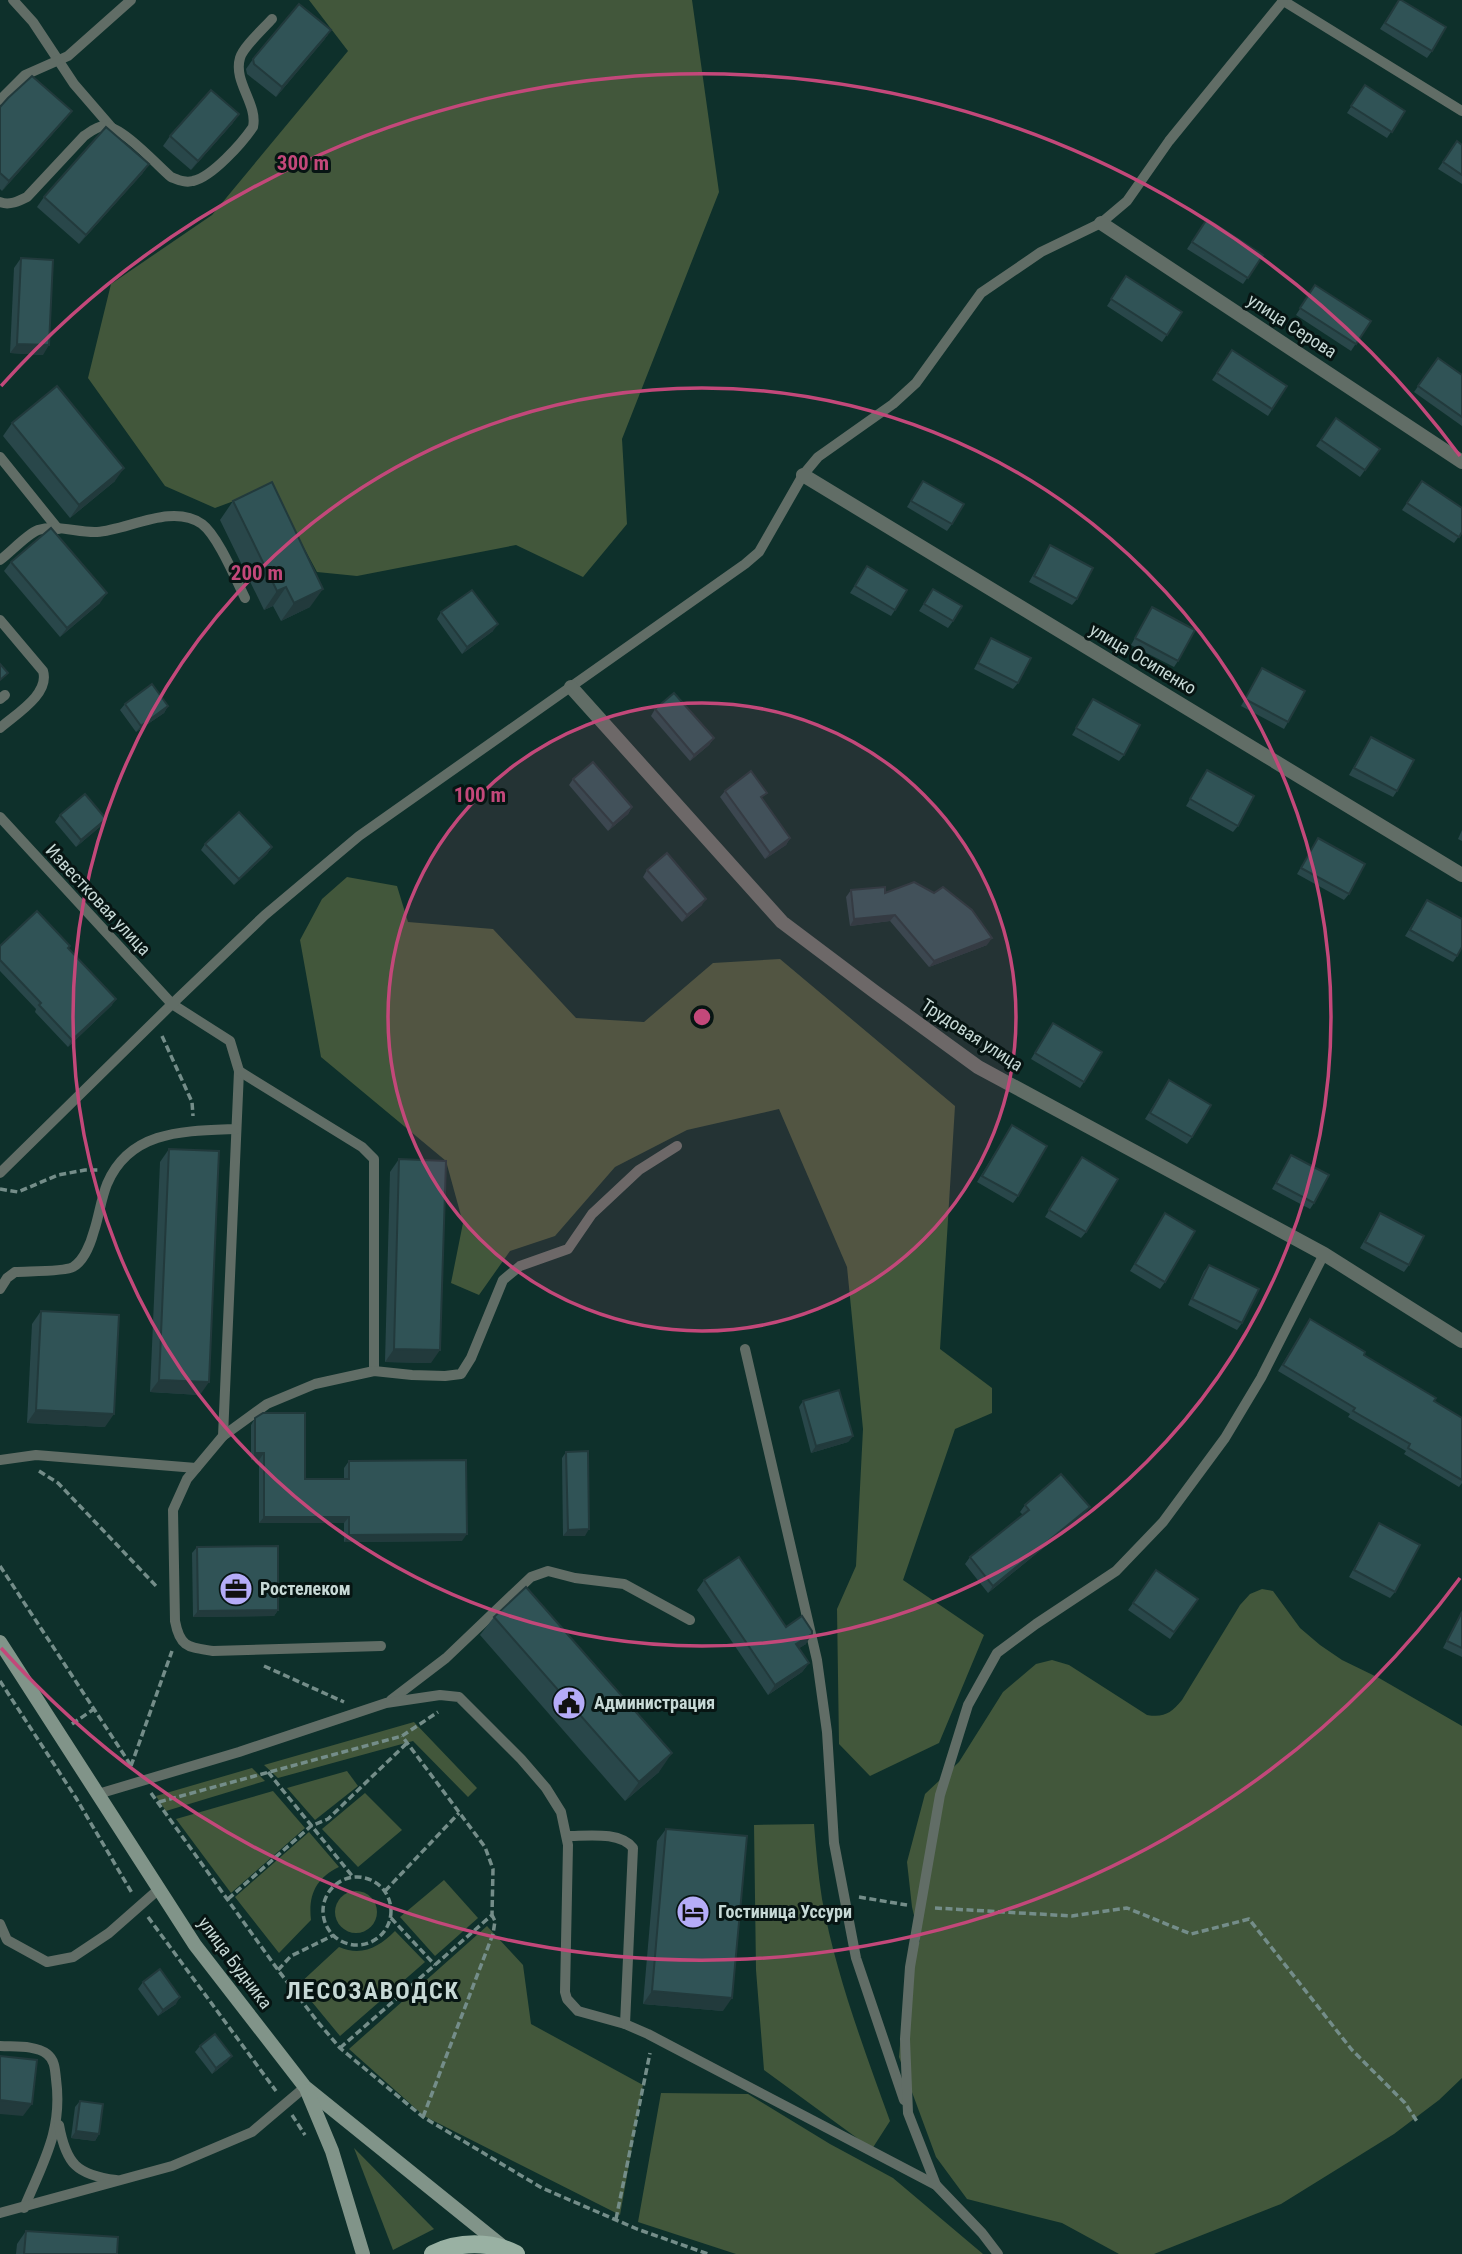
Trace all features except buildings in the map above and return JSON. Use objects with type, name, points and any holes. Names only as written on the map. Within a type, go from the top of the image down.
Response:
[{"type":"main road","name":"улица Будника","points":[[0,1642],[195,1945],[305,2087],[481,2231],[510,2251]]},
{"type":"main road","points":[[305,2087],[332,2151],[363,2254]]},
{"type":"main road","points":[[433,2254],[443,2249],[474,2243],[510,2251]]},
{"type":"street","name":"улица Серова","points":[[1101,223],[1462,462]]},
{"type":"street","name":"улица Осипенко","points":[[803,475],[1462,875]]},
{"type":"street","name":"Трудовая улица","points":[[571,687],[782,922],[978,1067],[1324,1254],[1462,1341]]},
{"type":"lane","points":[[13,0],[33,22],[74,84],[113,128]]},
{"type":"lane","points":[[0,100],[25,75],[68,56],[131,0]]},
{"type":"lane","points":[[0,1173],[265,915],[359,836],[746,564],[759,552],[803,475],[818,457],[893,404],[916,383],[981,293],[1041,252],[1101,223],[1127,201],[1169,141],[1283,1],[1462,111]]},
{"type":"lane","points":[[0,202],[17,202],[27,197],[84,136],[93,129],[104,126],[121,132],[171,177],[181,181],[195,181],[213,170],[253,127],[255,118],[239,71],[240,55],[272,19]]},
{"type":"lane","points":[[0,457],[58,529]]},
{"type":"lane","points":[[0,560],[37,530],[98,532],[149,519],[182,516],[202,524],[223,553],[245,598]]},
{"type":"lane","points":[[0,620],[43,671],[46,680],[40,692],[0,728]]},
{"type":"lane","name":"Известковая улица","points":[[0,817],[172,1004],[230,1041],[239,1071]]},
{"type":"lane","points":[[223,1436],[239,1071],[362,1147],[374,1159],[374,1371]]},
{"type":"lane","points":[[0,1289],[15,1272],[72,1268],[80,1260],[92,1240],[107,1185],[122,1159],[138,1145],[166,1135],[236,1129]]},
{"type":"lane","points":[[381,1646],[213,1651],[187,1646],[177,1636],[173,1510],[187,1479],[223,1436],[267,1404],[315,1384],[374,1371],[412,1375],[461,1374],[471,1358],[503,1280],[520,1266],[568,1249],[593,1214],[639,1170],[677,1146]]},
{"type":"lane","points":[[908,2113],[905,2039],[910,1967],[940,1795],[968,1705],[997,1653],[1116,1571],[1163,1522],[1225,1438],[1261,1378],[1324,1254]]},
{"type":"lane","points":[[746,1349],[817,1660],[827,1732],[834,1843],[856,1958],[908,2113],[936,2185]]},
{"type":"lane","points":[[0,1460],[36,1455],[196,1468]]},
{"type":"lane","points":[[386,1703],[446,1658],[531,1577],[548,1571],[575,1578],[624,1584],[690,1620]]},
{"type":"lane","points":[[98,1794],[386,1703],[440,1695],[459,1698],[521,1759],[546,1788],[561,1812],[567,1836],[565,1992],[567,1999],[578,2011],[625,2024],[654,2038],[936,2185],[982,2233],[998,2254]]},
{"type":"lane","points":[[567,1836],[608,1837],[627,1841],[633,1848],[625,2024]]},
{"type":"lane","points":[[0,1924],[7,1940],[47,1962],[73,1957],[109,1933],[159,1889]]},
{"type":"lane","points":[[0,2046],[37,2049],[50,2056],[55,2065],[58,2116],[66,2156],[75,2166],[95,2177],[120,2181]]},
{"type":"lane","points":[[0,2213],[172,2166],[252,2132],[305,2087]]},
{"type":"lane","points":[[24,2208],[52,2147],[58,2116]]},
{"type":"path","points":[[155,1020],[192,1102],[193,1132]]},
{"type":"path","points":[[0,1189],[18,1192],[58,1175],[85,1170],[115,1171]]},
{"type":"path","points":[[17,1457],[58,1483],[174,1605]]},
{"type":"path","points":[[0,1566],[141,1782],[159,1802],[278,1970],[340,2048],[423,2118],[542,2188],[708,2254]]},
{"type":"path","points":[[131,1767],[177,1636]]},
{"type":"path","points":[[231,1651],[364,1711]]},
{"type":"path","points":[[159,1802],[402,1736],[459,1698]]},
{"type":"path","points":[[402,1736],[485,1847],[493,1869],[494,1934],[423,2118]]},
{"type":"path","points":[[228,1899],[311,1826],[328,1819],[407,1743]]},
{"type":"path","points":[[268,1772],[354,1877]]},
{"type":"path","points":[[385,1891],[460,1813]]},
{"type":"path","points":[[354,1877],[366,1878],[385,1891],[390,1901],[390,1917],[383,1934],[373,1941],[353,1945],[342,1941],[327,1927],[324,1906],[333,1887],[354,1877]]},
{"type":"path","points":[[843,1894],[920,1907],[1072,1916],[1128,1908],[1191,1934],[1249,1919],[1352,2050],[1405,2103],[1418,2123]]},
{"type":"path","points":[[340,2048],[492,1915]]},
{"type":"path","points":[[390,1917],[435,1965]]},
{"type":"path","points":[[278,1970],[291,1956],[334,1935]]},
{"type":"path","points":[[616,2219],[654,2038]]},
{"type":"green space","points":[[309,0],[692,0],[719,192],[622,439],[627,524],[583,577],[516,545],[357,576],[317,572],[271,487],[215,508],[165,486],[88,378],[111,284],[212,215],[348,51]]},
{"type":"green space","points":[[347,877],[397,886],[408,922],[493,929],[576,1018],[644,1022],[713,963],[780,959],[955,1106],[940,1349],[992,1388],[992,1413],[955,1429],[903,1580],[984,1635],[939,1743],[870,1776],[839,1744],[837,1609],[856,1566],[863,1429],[847,1267],[779,1109],[687,1130],[615,1167],[555,1236],[510,1251],[479,1295],[451,1283],[463,1223],[446,1161],[321,1057],[300,940],[322,899]]},
{"type":"green space","points":[[1262,1589],[1273,1591],[1300,1628],[1320,1645],[1342,1660],[1462,1726],[1462,2078],[1439,2100],[1394,2134],[1281,2204],[1154,2254],[1119,2254],[1062,2223],[967,2199],[936,2157],[899,2057],[907,1962],[920,1941],[912,1907],[907,1862],[925,1794],[959,1762],[1003,1692],[1036,1664],[1052,1660],[1069,1665],[1147,1715],[1163,1715],[1182,1700],[1240,1605],[1250,1594]]},
{"type":"green space","points":[[414,1722],[477,1788],[468,1797],[413,1741],[278,1778],[264,1765]]},
{"type":"green space","points":[[252,1768],[265,1781],[166,1811],[156,1796]]},
{"type":"green space","points":[[347,1771],[358,1786],[315,1820],[287,1788]]},
{"type":"green space","points":[[273,1791],[305,1828],[231,1893],[176,1819]]},
{"type":"green space","points":[[365,1793],[402,1830],[358,1867],[322,1829]]},
{"type":"green space","points":[[814,1824],[822,1899],[835,1956],[890,2121],[872,2149],[764,2070],[756,1970],[754,1825]]},
{"type":"green space","points":[[309,1832],[339,1867],[319,1882],[312,1895],[311,1920],[279,1953],[235,1897]]},
{"type":"green space","points":[[444,1880],[478,1918],[435,1956],[400,1917]]},
{"type":"green space","points":[[356,1891],[371,1897],[377,1912],[371,1927],[356,1933],[341,1927],[335,1912],[341,1897]]},
{"type":"green space","points":[[487,1926],[523,1965],[531,2024],[643,2085],[620,2215],[424,2116],[349,2049]]},
{"type":"green space","points":[[395,1931],[425,1962],[340,2036],[298,1985],[339,1947],[355,1951],[370,1949]]},
{"type":"green space","points":[[661,2093],[748,2094],[830,2144],[893,2178],[983,2254],[736,2254],[638,2222]]},
{"type":"green space","points":[[354,2148],[434,2229],[393,2250]]},
{"type":"place","name":"Ростелеком","points":[[236,1589]]},
{"type":"place","name":"Администрация","points":[[569,1703]]},
{"type":"place","name":"Гостиница Уссури","points":[[693,1912]]},
{"type":"district","name":"ЛЕСОЗАВОДСК","points":[[373,1991]]}]
